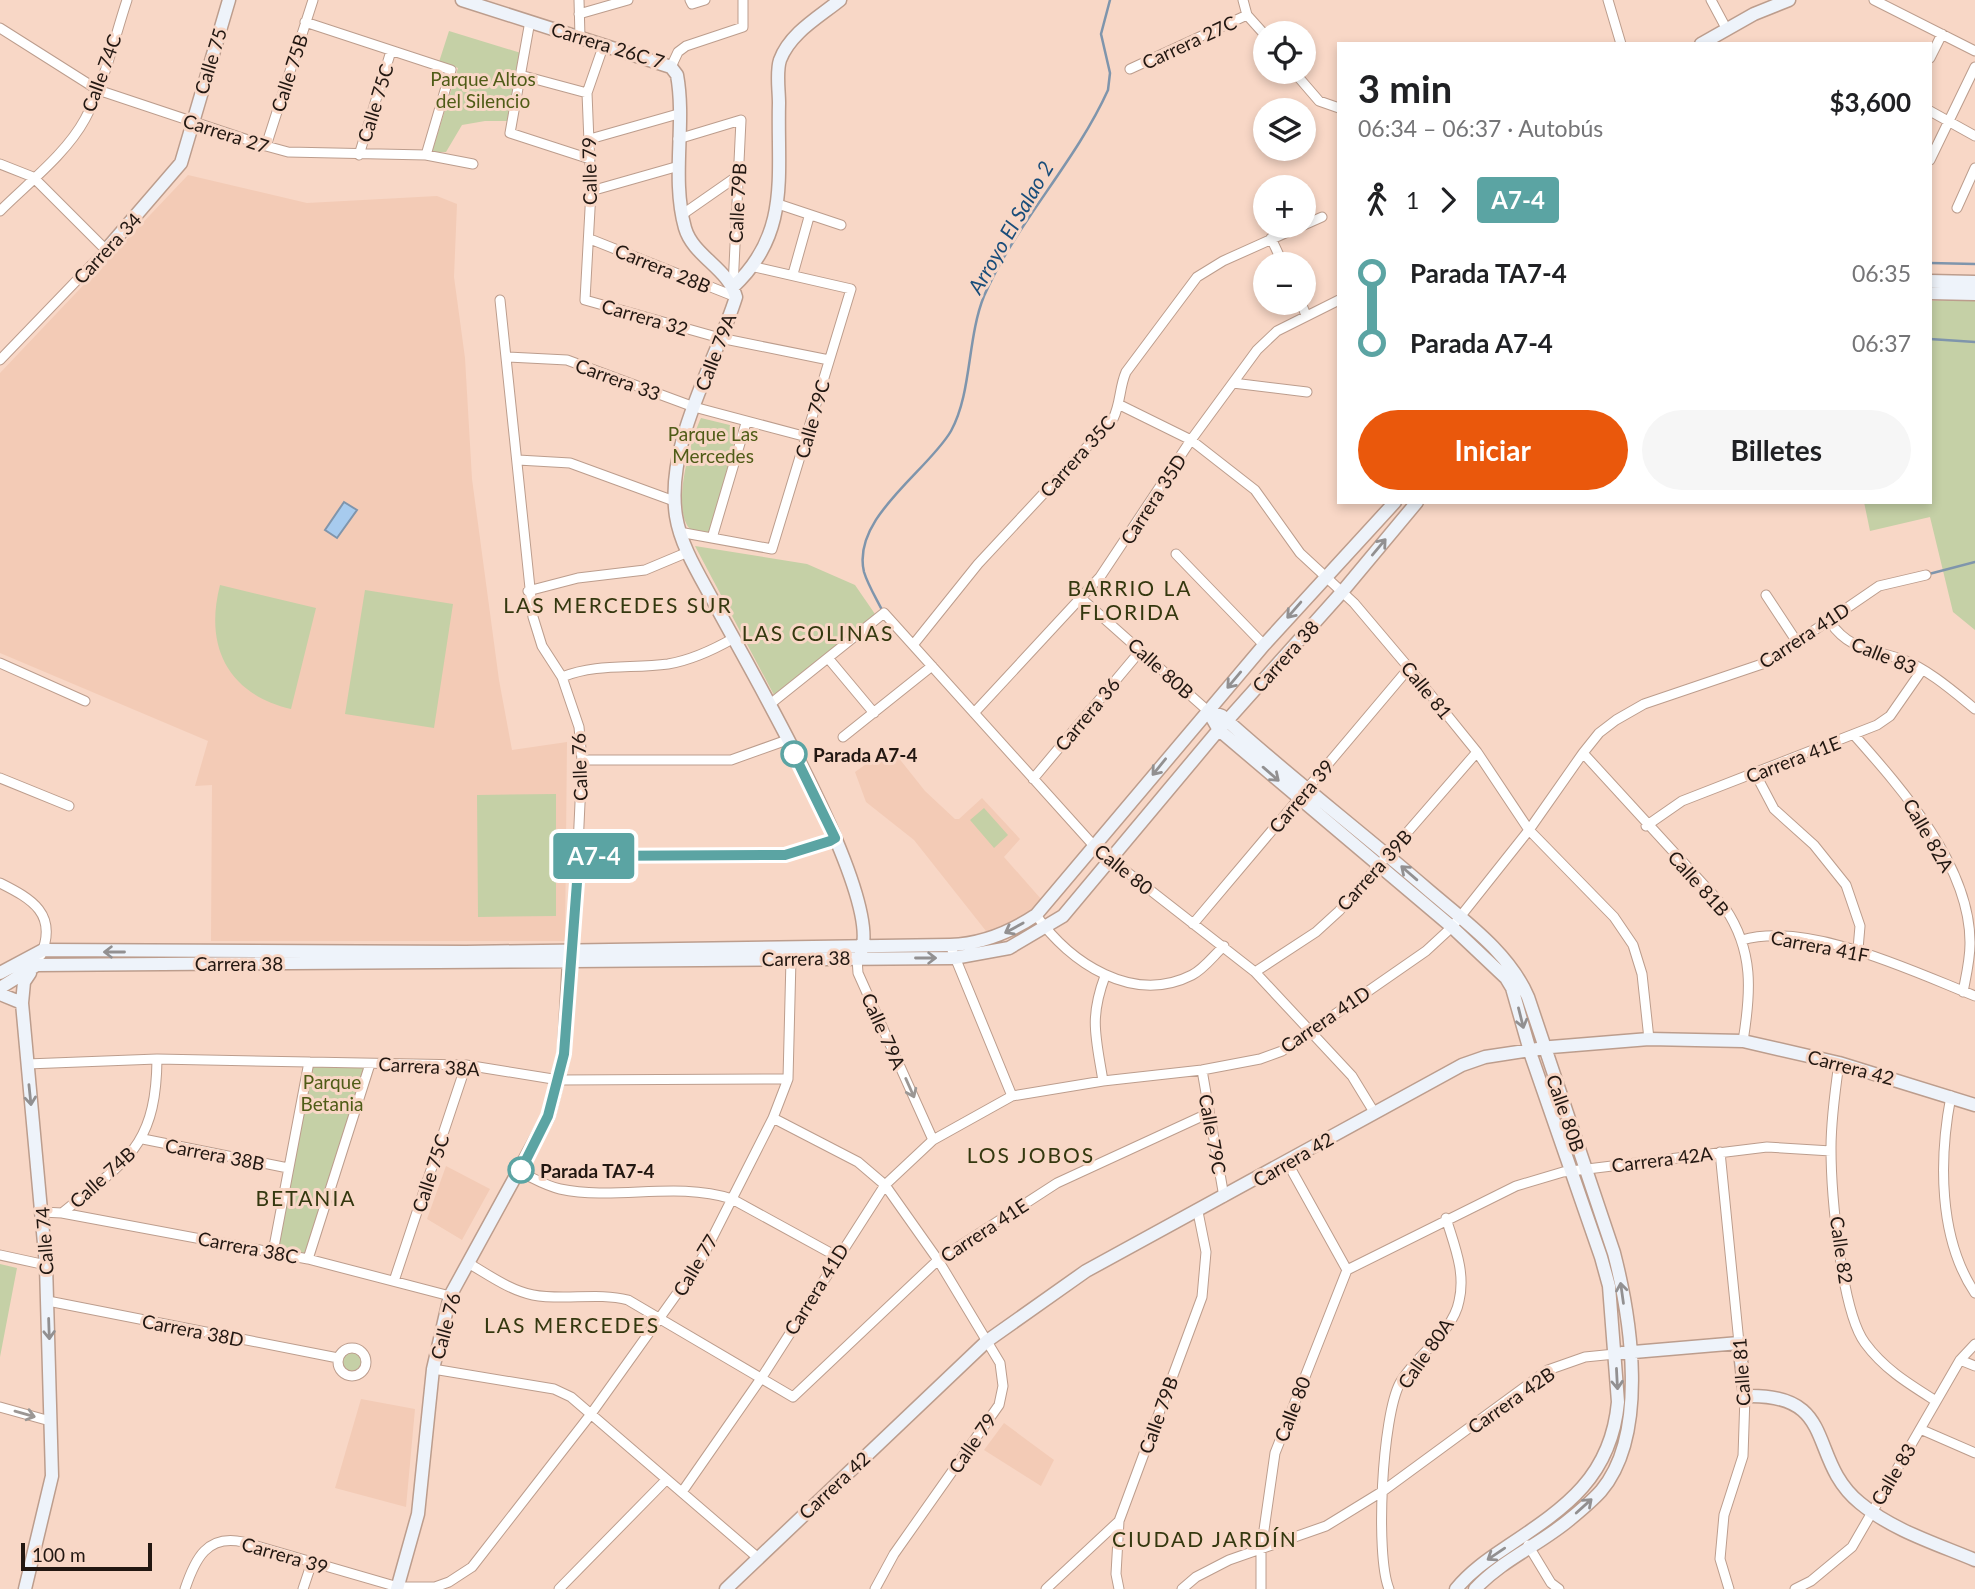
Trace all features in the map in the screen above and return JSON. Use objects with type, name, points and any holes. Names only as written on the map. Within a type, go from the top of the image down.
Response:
[{"type":"main road","name":"Calle 75","points":[[191,122],[229,0]]},
{"type":"main road","name":"Carrera 26C 7","points":[[462,0],[671,67]]},
{"type":"main road","points":[[735,292],[755,267],[772,230],[778,204],[780,61],[794,37],[840,0]]},
{"type":"main road","points":[[1704,42],[1780,1]]},
{"type":"main road","name":"Calle 79A","points":[[671,67],[678,80],[679,166],[683,214],[688,236],[735,292],[681,449],[674,501],[679,532],[787,740],[851,874],[860,953]]},
{"type":"main road","name":"Carrera 34","points":[[106,250],[175,174],[181,163],[191,122]]},
{"type":"main road","points":[[1932,281],[1975,282]]},
{"type":"main road","points":[[1932,293],[1975,294]]},
{"type":"main road","name":"Carrera 38","points":[[0,973],[43,950],[791,959],[950,945],[983,941],[1002,935],[1036,915],[1264,645],[1393,504]]},
{"type":"main road","name":"Carrera 38","points":[[37,965],[860,953],[954,958],[1009,947],[1046,929],[1063,916],[1223,725],[1342,592],[1415,504]]},
{"type":"main road","name":"Calle 80B","points":[[1208,711],[1303,794],[1379,866],[1456,922],[1513,988],[1529,1050],[1569,1171],[1592,1228],[1608,1286],[1615,1353],[1616,1419],[1602,1460],[1582,1490],[1475,1589]]},
{"type":"main road","name":"Calle 80B","points":[[1303,794],[1388,856],[1456,922],[1517,975],[1585,1168],[1622,1284],[1629,1353],[1630,1421],[1619,1459],[1602,1490],[1567,1522],[1476,1568],[1456,1589]]},
{"type":"main road","name":"Calle 76","points":[[398,1588],[418,1514],[433,1369],[450,1296],[520,1172],[548,1116],[559,1080],[566,1034],[571,956]]},
{"type":"main road","points":[[0,988],[37,965]]},
{"type":"main road","name":"Calle 74","points":[[25,1589],[52,1476],[46,1265],[22,1003],[24,982],[37,965]]},
{"type":"main road","points":[[0,994],[22,1003]]},
{"type":"main road","name":"Carrera 42","points":[[726,1589],[987,1341],[1086,1271],[1224,1198],[1462,1065],[1529,1050],[1649,1039],[1743,1041],[1839,1063],[1975,1105]]},
{"type":"main road","name":"Carrera 42B","points":[[1615,1353],[1739,1343]]},
{"type":"main road","name":"Calle 81","points":[[1739,1343],[1745,1396]]},
{"type":"main road","points":[[1745,1396],[1776,1397],[1807,1413],[1818,1431],[1834,1473],[1857,1501],[1871,1512],[1975,1560]]},
{"type":"street","name":"Calle 74C","points":[[33,177],[85,119],[98,90],[127,0]]},
{"type":"street","name":"Calle 75B","points":[[266,146],[313,0]]},
{"type":"street","points":[[579,0],[580,37]]},
{"type":"street","points":[[579,14],[628,0]]},
{"type":"street","points":[[691,2],[705,0]]},
{"type":"street","name":"Carrera 26C 7","points":[[671,67],[678,52],[686,46],[743,26],[743,0]]},
{"type":"street","points":[[1243,0],[1247,15],[1253,22]]},
{"type":"street","points":[[1608,0],[1620,42]]},
{"type":"street","points":[[1711,0],[1726,28]]},
{"type":"street","points":[[1874,0],[1975,51]]},
{"type":"street","name":"Carrera 27C","points":[[1130,69],[1247,15]]},
{"type":"street","points":[[530,21],[510,133],[590,159]]},
{"type":"street","points":[[305,22],[452,70],[426,155]]},
{"type":"street","name":"Carrera 27","points":[[0,28],[98,90],[266,146],[288,152],[359,156],[426,155],[473,164]]},
{"type":"street","points":[[1932,54],[1941,34]]},
{"type":"street","name":"Calle 79","points":[[585,300],[591,191],[587,93],[604,44]]},
{"type":"street","name":"Calle 75C","points":[[359,156],[391,51]]},
{"type":"street","points":[[1932,156],[1975,67]]},
{"type":"street","points":[[520,75],[587,93]]},
{"type":"street","points":[[1304,84],[1319,101],[1337,107]]},
{"type":"street","points":[[1932,112],[1975,136]]},
{"type":"street","points":[[590,139],[678,114]]},
{"type":"street","name":"Calle 79B","points":[[678,139],[741,120],[735,292]]},
{"type":"street","points":[[0,164],[33,177],[106,250]]},
{"type":"street","points":[[591,191],[679,166]]},
{"type":"street","points":[[1957,208],[1975,168]]},
{"type":"street","points":[[683,214],[739,175]]},
{"type":"street","points":[[0,211],[33,177]]},
{"type":"street","points":[[778,204],[809,217],[841,225]]},
{"type":"street","points":[[755,267],[793,274],[809,217]]},
{"type":"street","name":"Carrera 35C","points":[[1316,219],[1322,217]]},
{"type":"street","name":"Carrera 28B","points":[[590,239],[735,292]]},
{"type":"street","points":[[1271,239],[1277,252]]},
{"type":"street","name":"Carrera 35C","points":[[913,645],[978,564],[1113,419],[1120,405],[1119,387],[1126,372],[1197,278],[1271,239]]},
{"type":"street","name":"Carrera 34","points":[[0,360],[106,250]]},
{"type":"street","name":"Calle 79C","points":[[712,538],[772,549],[807,437],[851,289],[793,274]]},
{"type":"street","name":"Calle 76","points":[[500,300],[518,460],[528,591],[542,646],[562,677],[579,727],[582,760],[579,856],[571,956]]},
{"type":"street","name":"Carrera 32","points":[[585,300],[720,338],[829,360]]},
{"type":"street","name":"Carrera 35D","points":[[1316,310],[1337,301]]},
{"type":"street","name":"Carrera 35D","points":[[974,713],[1081,598],[1121,549],[1191,440],[1257,350],[1277,331],[1304,315]]},
{"type":"street","name":"Carrera 33","points":[[507,357],[567,360],[694,407],[746,423],[807,437]]},
{"type":"street","points":[[1233,383],[1307,392]]},
{"type":"street","name":"Calle 81","points":[[1120,405],[1191,440],[1255,490],[1300,553],[1342,592],[1409,668],[1477,752],[1530,830],[1614,917],[1633,945],[1642,974],[1649,1039]]},
{"type":"street","points":[[679,532],[712,538],[746,423]]},
{"type":"street","points":[[518,460],[570,463],[674,501]]},
{"type":"street","points":[[528,591],[578,578],[645,570],[688,552]]},
{"type":"street","points":[[1175,554],[1264,645]]},
{"type":"street","name":"Carrera 41D","points":[[682,1492],[762,1377],[836,1256],[885,1185],[933,1140],[1012,1097],[1103,1081],[1202,1070],[1271,1055],[1426,951],[1456,922],[1530,830],[1599,733],[1644,704],[1768,662],[1879,586],[1926,575]]},
{"type":"street","points":[[1766,594],[1797,642]]},
{"type":"street","name":"Calle 80B","points":[[1081,598],[1208,711]]},
{"type":"street","name":"Calle 80","points":[[828,658],[884,613],[1095,847],[1255,972],[1312,1030],[1352,1076],[1374,1112]]},
{"type":"street","name":"Calle 83","points":[[1830,622],[1839,636],[1854,646],[1901,659],[1922,670],[1975,709]]},
{"type":"street","points":[[562,677],[597,667],[666,664],[686,660],[734,638]]},
{"type":"street","name":"Carrera 36","points":[[1033,779],[1141,650]]},
{"type":"street","points":[[769,705],[828,658],[874,713]]},
{"type":"street","points":[[0,663],[85,701]]},
{"type":"street","points":[[843,737],[932,666]]},
{"type":"street","name":"Carrera 39","points":[[1193,924],[1409,668]]},
{"type":"street","name":"Carrera 41E","points":[[1646,826],[1682,801],[1855,736],[1890,716],[1922,670]]},
{"type":"street","name":"Calle 82A","points":[[1855,736],[1907,794],[1931,829],[1955,880],[1966,913],[1970,942],[1963,992]]},
{"type":"street","points":[[582,760],[731,760],[787,740]]},
{"type":"street","name":"Carrera 39B","points":[[1255,972],[1316,932],[1388,856],[1477,752]]},
{"type":"street","name":"Calle 81B","points":[[1583,753],[1646,826],[1725,908],[1742,940],[1751,983],[1743,1041]]},
{"type":"street","points":[[1755,773],[1774,810],[1814,845],[1846,884],[1860,926],[1858,949]]},
{"type":"street","points":[[0,778],[69,806]]},
{"type":"street","points":[[579,856],[785,855],[835,838]]},
{"type":"street","name":"Calle 74","points":[[0,883],[33,900],[44,918],[43,950],[37,965]]},
{"type":"street","points":[[1036,915],[1046,929],[1105,976],[1135,986],[1161,985],[1194,975],[1224,946]]},
{"type":"street","name":"Carrera 41F","points":[[1742,940],[1773,935],[1858,949],[1975,996]]},
{"type":"street","points":[[950,945],[1012,1097]]},
{"type":"street","name":"Calle 79A","points":[[860,953],[858,973],[933,1140]]},
{"type":"street","name":"Calle 77","points":[[398,1588],[435,1587],[449,1582],[472,1567],[591,1413],[701,1260],[773,1118],[788,1079],[791,959]]},
{"type":"street","points":[[1103,1081],[1094,1005],[1105,976]]},
{"type":"street","name":"Carrera 38A","points":[[27,1064],[157,1059],[466,1065],[559,1080],[788,1079]]},
{"type":"street","name":"Calle 74B","points":[[62,1213],[114,1170],[143,1139],[156,1094],[157,1059]]},
{"type":"street","points":[[273,1252],[309,1062]]},
{"type":"street","name":"Calle 82","points":[[1839,1063],[1832,1110],[1831,1151],[1840,1254],[1850,1302],[1863,1341],[1894,1375],[1936,1401]]},
{"type":"street","points":[[308,1259],[370,1064]]},
{"type":"street","name":"Calle 75C","points":[[394,1282],[466,1065]]},
{"type":"street","name":"Calle 79C","points":[[1202,1070],[1224,1198]]},
{"type":"street","points":[[1951,1096],[1944,1134],[1946,1197],[1957,1258],[1975,1293]]},
{"type":"street","name":"Carrera 41E","points":[[762,1377],[793,1397],[938,1260],[1057,1183],[1209,1114]]},
{"type":"street","points":[[773,1118],[858,1163],[885,1185]]},
{"type":"street","name":"Carrera 38B","points":[[143,1139],[288,1168]]},
{"type":"street","name":"Carrera 42A","points":[[1347,1270],[1516,1185],[1569,1171],[1767,1147],[1831,1151]]},
{"type":"street","name":"Calle 81","points":[[1720,1152],[1739,1343]]},
{"type":"street","points":[[1287,1162],[1347,1270]]},
{"type":"street","points":[[520,1172],[560,1189],[692,1190],[732,1199],[836,1256]]},
{"type":"street","name":"Calle 79","points":[[875,1589],[894,1554],[999,1405],[1003,1386],[1000,1363],[938,1260],[885,1185]]},
{"type":"street","name":"Carrera 38C","points":[[42,1212],[62,1213],[308,1259],[450,1296]]},
{"type":"street","name":"Calle 79B","points":[[1046,1589],[1119,1521],[1202,1297],[1206,1252],[1198,1212]]},
{"type":"street","name":"Calle 80A","points":[[1390,1589],[1382,1567],[1383,1491],[1391,1409],[1400,1383],[1459,1304],[1462,1273],[1446,1218]]},
{"type":"street","points":[[0,1255],[46,1265]]},
{"type":"street","points":[[468,1263],[523,1292],[536,1295],[611,1296],[628,1300],[762,1377]]},
{"type":"street","name":"Calle 80","points":[[1261,1589],[1261,1551],[1275,1453],[1347,1270]]},
{"type":"street","name":"Carrera 38D","points":[[48,1301],[338,1358]]},
{"type":"street","name":"Calle 83","points":[[1795,1589],[1811,1581],[1852,1547],[1960,1360],[1975,1343]]},
{"type":"street","name":"Carrera 42B","points":[[1383,1491],[1548,1370],[1585,1357],[1615,1353]]},
{"type":"street","points":[[1960,1360],[1975,1366]]},
{"type":"street","points":[[433,1369],[554,1389],[571,1397],[757,1558]]},
{"type":"street","name":"Calle 81","points":[[1729,1589],[1720,1559],[1724,1515],[1743,1456],[1745,1396]]},
{"type":"street","points":[[0,1407],[50,1421]]},
{"type":"street","points":[[1920,1429],[1975,1453]]},
{"type":"street","points":[[559,1589],[666,1479]]},
{"type":"street","points":[[1182,1589],[1196,1577],[1229,1560],[1326,1526],[1383,1491]]},
{"type":"street","points":[[1119,1521],[1116,1574],[1119,1589]]},
{"type":"street","name":"Carrera 39","points":[[185,1589],[197,1558],[213,1543],[233,1540],[398,1588]]},
{"type":"street","points":[[1526,1541],[1551,1583],[1559,1589]]},
{"type":"street","points":[[260,1560],[265,1549]]},
{"type":"street","points":[[303,1589],[312,1562]]},
{"type":"shaded area","points":[[188,175],[307,203],[437,196],[457,204],[454,277],[465,358],[472,479],[499,680],[512,750],[567,742],[565,941],[211,941],[212,785],[195,786],[208,741],[0,653],[0,373]]},
{"type":"shaded area","points":[[890,747],[925,791],[955,819],[959,819],[982,798],[1020,839],[1004,857],[1041,899],[1027,915],[995,930],[986,931],[914,840],[866,802],[855,772]]},
{"type":"shaded area","points":[[446,1166],[490,1189],[462,1240],[427,1219]]},
{"type":"shaded area","points":[[361,1399],[415,1409],[406,1507],[335,1488]]},
{"type":"shaded area","points":[[1004,1423],[1054,1460],[1041,1486],[984,1450]]},
{"type":"green space","name":"Parque Altos del Silencio","points":[[449,31],[521,53],[510,121],[462,125],[446,152],[432,152],[458,68],[439,62]]},
{"type":"green space","points":[[1932,301],[1975,301],[1975,630],[1953,612],[1930,517],[1870,531],[1864,504],[1932,504]]},
{"type":"green space","name":"Parque Las Mercedes","points":[[701,418],[738,427],[711,534],[694,532],[686,524],[683,511],[684,477]]},
{"type":"green space","points":[[695,546],[807,564],[855,585],[875,614],[774,695]]},
{"type":"green space","points":[[220,585],[316,608],[291,709],[269,702],[251,692],[237,680],[226,665],[215,628]]},
{"type":"green space","points":[[365,590],[453,604],[434,728],[345,714]]},
{"type":"green space","points":[[556,794],[556,916],[478,917],[477,795]]},
{"type":"green space","points":[[984,808],[1008,835],[994,848],[970,820]]},
{"type":"green space","name":"Parque Betania","points":[[309,1062],[370,1064],[308,1259],[273,1252]]},
{"type":"green space","points":[[0,1264],[17,1268],[0,1357]]},
{"type":"green space","points":[[349,1351],[357,1351],[364,1358],[364,1366],[357,1373],[349,1373],[342,1366],[342,1358]]},
{"type":"water","points":[[344,502],[357,510],[337,538],[325,530]]},
{"type":"waterway","name":"Arroyo El Salao 2","points":[[882,610],[864,572],[863,552],[869,533],[894,496],[951,431],[963,400],[975,329],[984,296],[1012,243],[1079,143],[1108,90],[1110,73],[1101,34],[1110,0]]},
{"type":"waterway","points":[[1932,263],[1975,264]]},
{"type":"waterway","points":[[1932,339],[1975,342]]},
{"type":"waterway","points":[[1929,574],[1975,562]]},
{"type":"bus line","name":"A7-4","points":[[521,1170],[548,1116],[564,1054],[569,961],[574,951],[579,856],[785,855],[830,841],[835,838],[794,754]]},
{"type":"place","name":"Parada A7-4","points":[[794,754]]},
{"type":"place","name":"Parada TA7-4","points":[[521,1170]]},
{"type":"district","name":"BARRIO LA FLORIDA","points":[[1130,599]]},
{"type":"district","name":"LAS MERCEDES SUR","points":[[618,604]]},
{"type":"district","name":"LAS COLINAS","points":[[818,632]]},
{"type":"district","name":"LOS JOBOS","points":[[1031,1154]]},
{"type":"district","name":"BETANIA","points":[[306,1197]]},
{"type":"district","name":"LAS MERCEDES","points":[[572,1324]]},
{"type":"district","name":"CIUDAD JARDÍN","points":[[1205,1538]]}]
